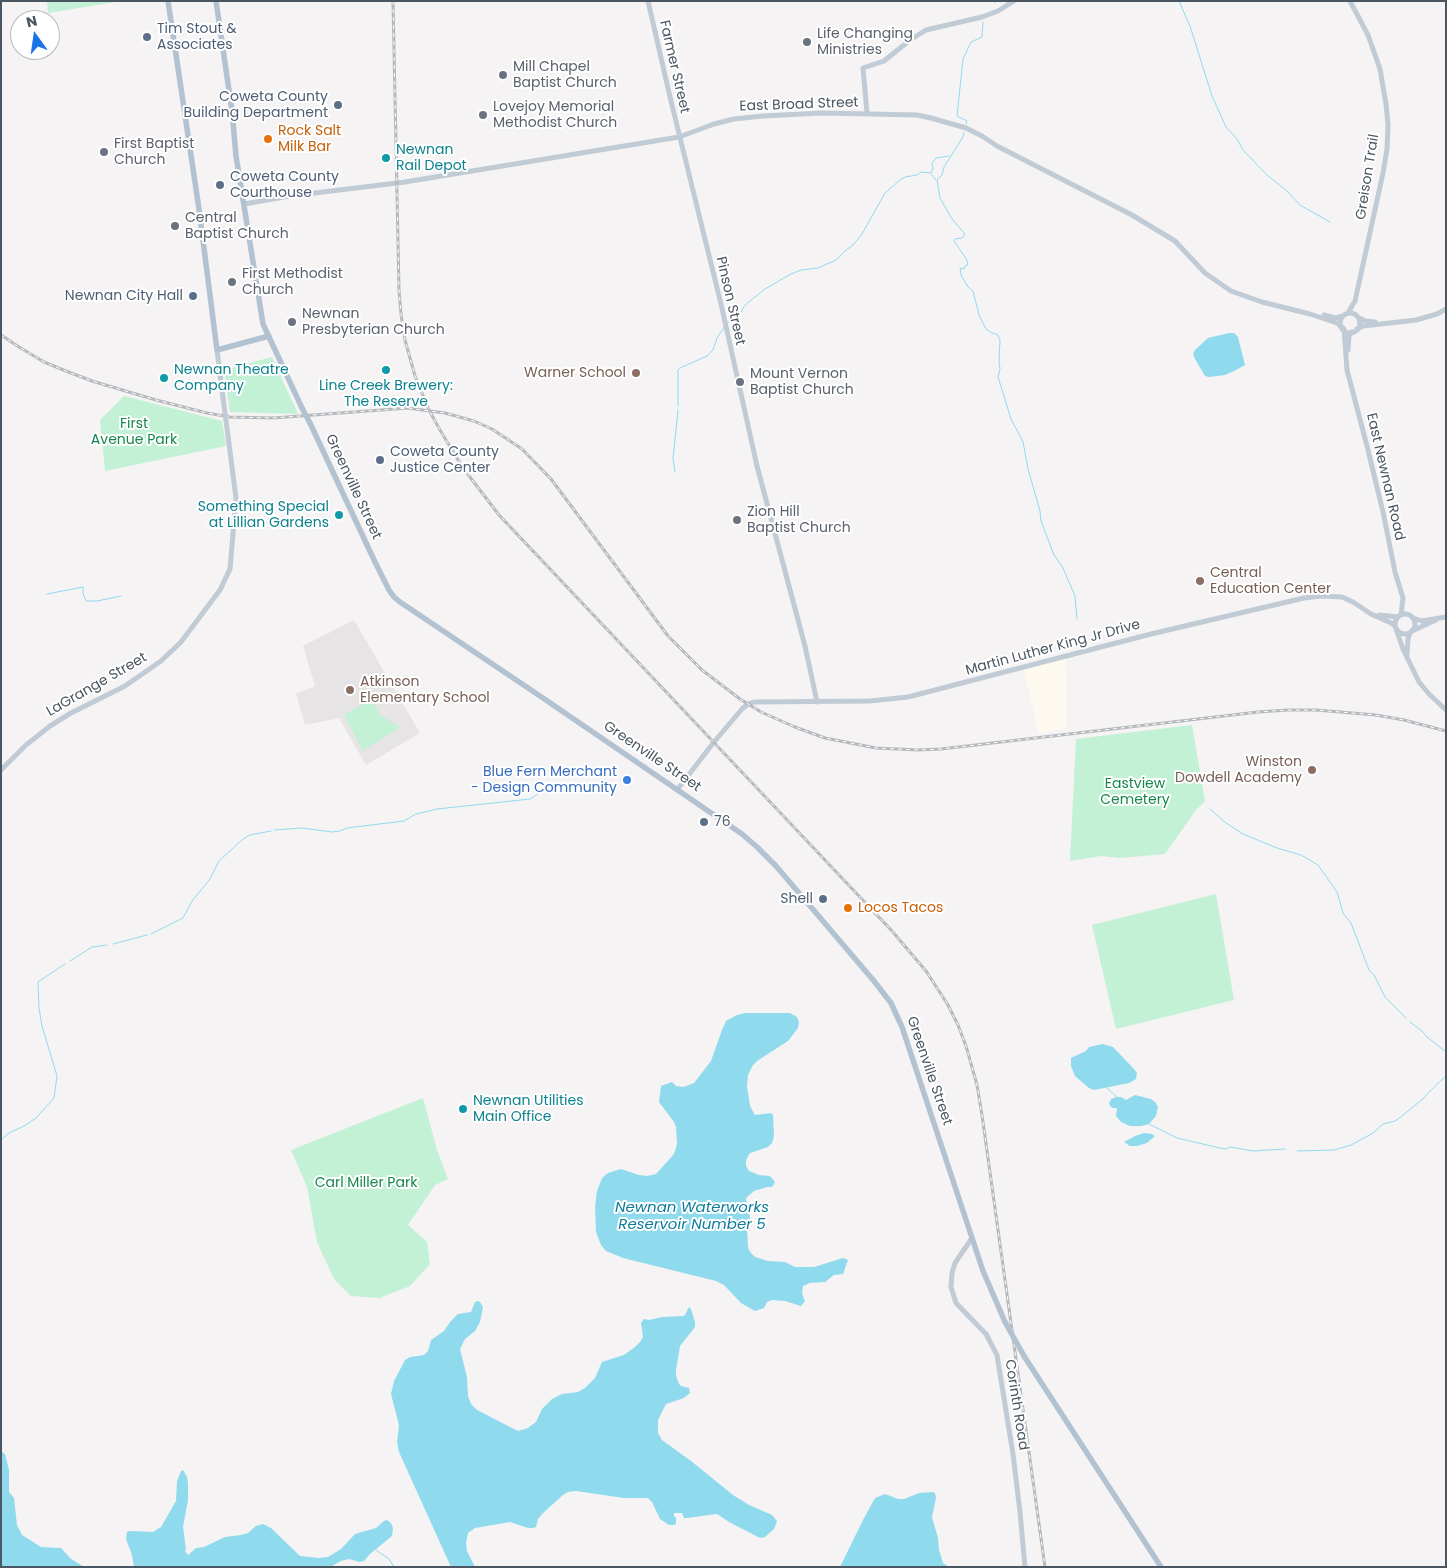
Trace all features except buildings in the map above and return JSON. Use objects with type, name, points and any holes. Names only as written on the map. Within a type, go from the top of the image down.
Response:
[{"type":"main road","name":"LaGrange Street","points":[[168,1],[199,209],[217,350]]},
{"type":"main road","points":[[216,1],[244,204],[263,324],[262,338]]},
{"type":"main road","name":"Greenville Street","points":[[263,324],[374,562],[394,597],[735,829],[762,851],[874,981],[890,1003],[902,1027],[990,1290],[1005,1322],[1024,1356],[1161,1567]]},
{"type":"main road","points":[[217,350],[268,336]]},
{"type":"street","name":"Farmer Street","points":[[648,1],[680,137]]},
{"type":"street","points":[[867,113],[863,68],[884,61],[918,34],[926,30],[982,17],[1014,1]]},
{"type":"street","name":"Greison Trail","points":[[1346,315],[1355,301],[1384,173],[1388,125],[1386,104],[1378,66],[1368,35],[1350,1]]},
{"type":"street","name":"East Broad Street","points":[[244,204],[290,196],[405,182],[680,137],[714,124],[734,119],[763,116],[867,113],[917,115],[966,128],[997,146],[1132,215],[1174,241],[1205,273],[1231,291],[1262,302],[1337,323],[1348,332],[1355,330]]},
{"type":"street","name":"Pinson Street","points":[[680,137],[721,304],[757,466],[805,646],[817,702]]},
{"type":"street","name":"Greison Trail","points":[[1355,301],[1357,316]]},
{"type":"street","points":[[1355,330],[1363,326],[1416,320],[1446,309]]},
{"type":"street","name":"East Broad Street","points":[[1310,314],[1334,318],[1346,315],[1357,316],[1366,321],[1388,323]]},
{"type":"street","points":[[1343,328],[1341,321],[1346,315]]},
{"type":"street","points":[[1355,330],[1360,324],[1357,316]]},
{"type":"street","name":"East Newnan Road","points":[[1343,328],[1347,370],[1381,504],[1395,572],[1403,598],[1412,617]]},
{"type":"street","name":"East Newnan Road","points":[[1346,360],[1349,336],[1355,330]]},
{"type":"street","name":"LaGrange Street","points":[[1,770],[50,726],[71,713],[125,686],[162,661],[181,642],[220,590],[230,569],[236,498],[217,350]]},
{"type":"street","name":"Martin Luther King Jr Drive","points":[[678,790],[714,742],[748,704],[761,701],[870,701],[908,697],[1151,634],[1304,598],[1342,597],[1383,616],[1400,616]]},
{"type":"street","name":"East Newnan Road","points":[[1400,616],[1403,608],[1403,598]]},
{"type":"street","name":"Martin Luther King Jr Drive","points":[[1365,609],[1371,614],[1391,623],[1396,628]]},
{"type":"street","points":[[1436,620],[1422,621],[1408,615],[1400,616],[1395,623],[1403,649],[1414,673],[1435,701],[1446,710]]},
{"type":"street","points":[[1407,655],[1408,639],[1415,624],[1412,617]]},
{"type":"street","points":[[1396,628],[1404,634],[1446,617]]},
{"type":"street","name":"Corinth Road","points":[[972,1238],[955,1263],[951,1287],[956,1303],[986,1334],[997,1355],[1013,1454],[1025,1567]]},
{"type":"shaded area","name":"Atkinson Elementary School","points":[[354,620],[420,733],[366,765],[339,718],[305,725],[296,694],[315,686],[303,646]]},
{"type":"shaded area","points":[[1066,656],[1067,728],[1039,734],[1023,667]]},
{"type":"green space","points":[[47,1],[122,1],[60,11],[48,10]]},
{"type":"green space","points":[[272,357],[298,414],[230,412],[224,370]]},
{"type":"green space","name":"First Avenue Park","points":[[124,396],[222,421],[226,446],[105,471],[100,420]]},
{"type":"green space","points":[[372,699],[380,715],[400,727],[363,751],[344,715]]},
{"type":"green space","name":"Eastview Cemetery","points":[[1192,725],[1205,801],[1196,810],[1165,854],[1120,858],[1101,856],[1070,861],[1076,739]]},
{"type":"green space","points":[[1216,894],[1234,1000],[1116,1029],[1092,925]]},
{"type":"green space","name":"Carl Miller Park","points":[[423,1098],[437,1150],[448,1179],[435,1185],[408,1225],[427,1242],[430,1264],[410,1286],[379,1298],[351,1296],[334,1279],[317,1242],[307,1187],[291,1150]]},
{"type":"water","points":[[1234,333],[1238,337],[1245,365],[1225,375],[1205,376],[1193,354],[1195,350],[1208,338]]},
{"type":"water","name":"Newnan Waterworks Reservoir Number 5","points":[[745,1013],[790,1013],[797,1017],[799,1022],[798,1028],[788,1041],[757,1061],[748,1075],[747,1086],[750,1106],[755,1115],[771,1113],[773,1115],[774,1136],[772,1143],[768,1147],[750,1153],[746,1160],[746,1166],[749,1171],[759,1175],[770,1176],[775,1182],[772,1187],[754,1191],[746,1199],[750,1218],[747,1229],[748,1248],[755,1257],[768,1261],[785,1262],[795,1267],[814,1267],[843,1258],[848,1260],[843,1274],[834,1275],[825,1282],[810,1283],[803,1286],[802,1294],[805,1301],[801,1306],[785,1301],[772,1300],[767,1302],[764,1308],[755,1311],[741,1303],[724,1285],[716,1281],[623,1258],[606,1251],[601,1245],[596,1232],[595,1207],[597,1191],[602,1178],[608,1173],[621,1169],[639,1175],[656,1174],[674,1154],[677,1144],[676,1127],[659,1102],[661,1086],[672,1082],[676,1086],[684,1087],[694,1083],[711,1061],[726,1021]]},
{"type":"water","points":[[1103,1044],[1113,1047],[1134,1069],[1137,1073],[1136,1079],[1129,1083],[1094,1090],[1075,1076],[1071,1066],[1071,1058],[1086,1051],[1089,1047]]},
{"type":"water","points":[[1135,1095],[1151,1099],[1158,1107],[1156,1116],[1149,1124],[1130,1126],[1121,1122],[1116,1116],[1117,1108],[1112,1108],[1109,1104],[1111,1099],[1116,1097],[1126,1100]]},
{"type":"water","points":[[1144,1133],[1155,1136],[1147,1143],[1137,1146],[1130,1146],[1124,1142],[1135,1136]]},
{"type":"water","points":[[478,1301],[483,1307],[480,1322],[475,1331],[465,1339],[460,1349],[467,1377],[468,1396],[471,1404],[477,1410],[518,1431],[528,1428],[536,1422],[542,1409],[552,1399],[562,1394],[578,1392],[585,1388],[595,1378],[602,1362],[624,1355],[635,1347],[643,1337],[641,1323],[644,1319],[683,1316],[689,1307],[695,1327],[680,1346],[676,1376],[679,1384],[689,1388],[690,1393],[684,1398],[666,1404],[658,1420],[658,1433],[662,1440],[733,1495],[749,1505],[772,1515],[777,1521],[774,1529],[765,1537],[760,1538],[717,1514],[684,1518],[682,1513],[674,1513],[676,1523],[675,1525],[669,1525],[660,1519],[648,1498],[624,1498],[576,1491],[563,1495],[543,1513],[538,1519],[536,1527],[528,1528],[510,1522],[475,1528],[468,1533],[466,1543],[467,1551],[475,1567],[451,1567],[399,1452],[397,1442],[399,1425],[391,1394],[394,1381],[405,1360],[410,1357],[424,1355],[428,1351],[431,1340],[444,1331],[458,1314],[471,1312],[475,1302]]},
{"type":"water","points":[[1,1451],[5,1454],[9,1470],[9,1492],[14,1498],[17,1525],[22,1535],[41,1547],[61,1548],[70,1558],[84,1567],[1,1567]]},
{"type":"water","points":[[183,1470],[188,1483],[188,1500],[183,1527],[185,1551],[188,1555],[196,1548],[204,1547],[225,1537],[248,1533],[256,1526],[263,1524],[271,1528],[300,1556],[319,1558],[328,1557],[341,1549],[355,1534],[376,1528],[387,1520],[393,1528],[392,1536],[364,1561],[359,1562],[349,1559],[330,1567],[134,1567],[126,1539],[127,1532],[153,1532],[161,1527],[176,1501],[177,1481]]},
{"type":"water","points":[[919,1493],[935,1493],[936,1498],[932,1517],[938,1538],[939,1550],[943,1563],[949,1567],[840,1567],[875,1498],[885,1494],[898,1499],[904,1499]]},
{"type":"waterway","points":[[1179,1],[1190,26],[1212,96],[1226,127],[1237,139],[1243,150],[1268,176],[1287,191],[1300,205],[1330,222]]},
{"type":"waterway","points":[[966,124],[967,121],[957,116],[963,59],[971,42],[982,37],[983,22]]},
{"type":"waterway","points":[[964,132],[963,137],[944,167],[942,175],[937,180],[940,198],[952,219],[965,234],[962,238],[955,239],[954,241],[967,260],[968,265],[964,269],[960,268],[961,275],[968,287],[973,291],[979,315],[986,329],[997,334],[1000,340],[1000,369],[998,377],[1011,419],[1023,442],[1041,521],[1054,555],[1063,568],[1075,596],[1077,619]]},
{"type":"waterway","points":[[727,323],[739,315],[745,305],[765,289],[791,274],[801,270],[818,268],[836,260],[862,234],[885,193],[905,177],[917,175],[921,172],[931,173],[932,163],[936,158],[949,156]]},
{"type":"waterway","points":[[931,174],[936,180]]},
{"type":"waterway","points":[[678,406],[678,370],[707,356],[713,350],[717,338],[725,326]]},
{"type":"waterway","points":[[675,472],[673,459],[678,410]]},
{"type":"waterway","points":[[47,594],[83,587],[86,601],[97,601],[121,596]]},
{"type":"waterway","points":[[274,830],[302,828],[332,832],[340,831],[347,828],[404,821],[416,814],[437,809],[530,799],[538,794]]},
{"type":"waterway","points":[[1210,809],[1243,834],[1277,848],[1301,855],[1318,865],[1337,892],[1343,913],[1351,923],[1369,970],[1374,975],[1385,997],[1406,1018]]},
{"type":"waterway","points":[[151,934],[183,918],[192,901],[210,879],[219,861],[243,839],[250,835],[271,831]]},
{"type":"waterway","points":[[113,944],[147,935]]},
{"type":"waterway","points":[[70,961],[92,947],[107,945]]},
{"type":"waterway","points":[[1,1140],[9,1133],[36,1118],[54,1098],[57,1076],[42,1026],[38,982],[65,964]]},
{"type":"waterway","points":[[1410,1022],[1446,1052]]},
{"type":"waterway","points":[[1297,1151],[1334,1150],[1351,1145],[1373,1133],[1383,1124],[1395,1121],[1402,1116],[1446,1076]]},
{"type":"waterway","points":[[1106,1087],[1117,1097]]},
{"type":"waterway","points":[[1149,1124],[1177,1138],[1220,1148],[1226,1149],[1231,1147],[1253,1151],[1285,1149]]},
{"type":"waterway","points":[[376,1550],[389,1559],[394,1567]]},
{"type":"railway","points":[[393,1],[401,314],[405,340],[415,376],[429,410],[440,430],[463,468],[499,515],[892,931],[926,971],[948,1005],[958,1025],[977,1085],[982,1115],[1045,1567]]},
{"type":"railway","points":[[1,335],[44,362],[92,381],[207,413],[230,417],[273,418],[408,408],[445,413],[474,421],[492,429],[522,449],[551,479],[668,636],[702,670],[740,699],[761,712],[825,738],[876,748],[941,749],[1288,710],[1316,710],[1376,715],[1446,731]]},
{"type":"place","name":"Tim Stout & Associates","points":[[147,37]]},
{"type":"place","name":"Life Changing Ministries","points":[[807,42]]},
{"type":"place","name":"Mill Chapel Baptist Church","points":[[503,75]]},
{"type":"place","name":"Coweta County Building Department","points":[[338,105]]},
{"type":"place","name":"Lovejoy Memorial Methodist Church","points":[[483,115]]},
{"type":"place","name":"Rock Salt Milk Bar","points":[[268,139]]},
{"type":"place","name":"First Baptist Church","points":[[104,152]]},
{"type":"place","name":"Newnan Rail Depot","points":[[386,158]]},
{"type":"place","name":"Coweta County Courthouse","points":[[220,185]]},
{"type":"place","name":"Central Baptist Church","points":[[175,226]]},
{"type":"place","name":"First Methodist Church","points":[[232,282]]},
{"type":"place","name":"Newnan City Hall","points":[[193,296]]},
{"type":"place","name":"Newnan Presbyterian Church","points":[[292,322]]},
{"type":"place","name":"Line Creek Brewery: The Reserve","points":[[386,370]]},
{"type":"place","name":"Warner School","points":[[636,373]]},
{"type":"place","name":"Newnan Theatre Company","points":[[164,378]]},
{"type":"place","name":"Mount Vernon Baptist Church","points":[[740,382]]},
{"type":"place","name":"Coweta County Justice Center","points":[[380,460]]},
{"type":"place","name":"Something Special at Lillian Gardens","points":[[339,515]]},
{"type":"place","name":"Zion Hill Baptist Church","points":[[737,520]]},
{"type":"place","name":"Central Education Center","points":[[1200,581]]},
{"type":"place","name":"Atkinson Elementary School","points":[[350,690]]},
{"type":"place","name":"Winston Dowdell Academy","points":[[1312,770]]},
{"type":"place","name":"Blue Fern Merchant - Design Community","points":[[627,780]]},
{"type":"place","name":"76","points":[[704,822]]},
{"type":"place","name":"Shell","points":[[823,899]]},
{"type":"place","name":"Locos Tacos","points":[[848,908]]},
{"type":"place","name":"Newnan Utilities Main Office","points":[[463,1109]]}]
